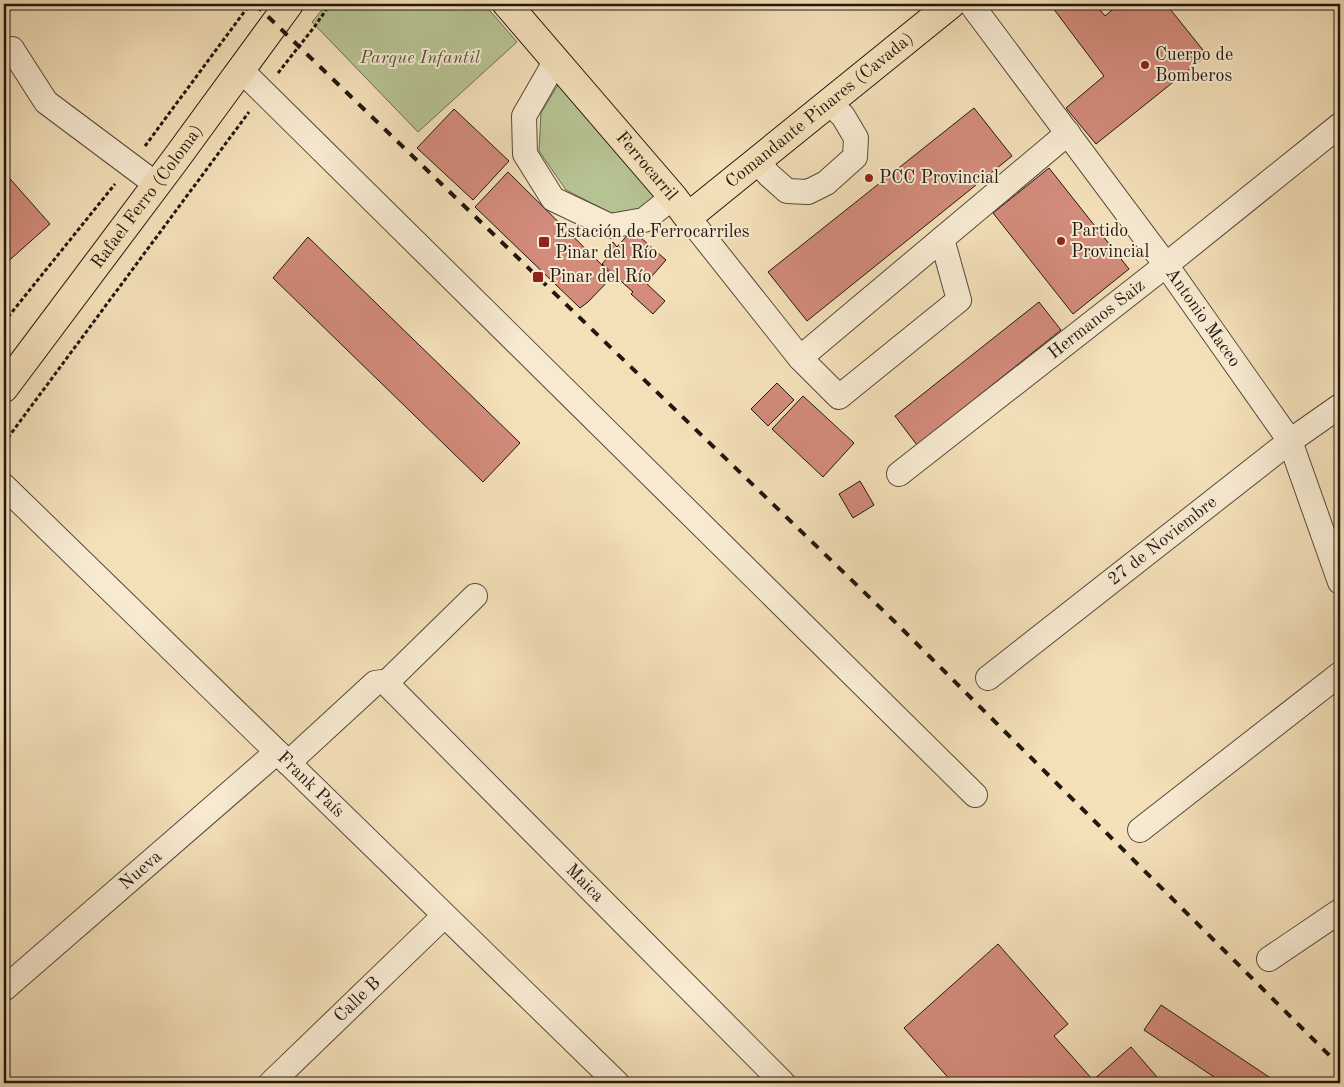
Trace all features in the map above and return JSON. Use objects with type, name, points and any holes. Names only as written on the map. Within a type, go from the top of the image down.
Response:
[{"type":"main road","name":"Rafael Ferro (Coloma)","points":[[4,388],[290,4]]},
{"type":"main road","name":"Ferrocarril","points":[[507,4],[681,207]]},
{"type":"main road","name":"Comandante Pinares (Cavada)","points":[[681,207],[757,161],[951,4]]},
{"type":"street","name":"Antonio Maceo","points":[[971,4],[1166,265],[1290,441],[1340,582]]},
{"type":"street","points":[[12,49],[46,102],[157,185]]},
{"type":"street","points":[[555,62],[524,116],[525,154],[553,199],[610,226],[644,220],[681,207]]},
{"type":"street","points":[[241,70],[975,795]]},
{"type":"street","points":[[757,161],[787,191],[808,192],[826,183],[855,157],[856,138],[842,116],[829,103]]},
{"type":"street","name":"Hermanos Saiz","points":[[898,474],[1166,265],[1340,126]]},
{"type":"street","points":[[800,358],[1068,133]]},
{"type":"street","name":"Ferrocarril","points":[[681,207],[800,358],[839,397],[959,300],[942,239]]},
{"type":"street","name":"27 de Noviembre","points":[[988,678],[1290,441],[1340,406]]},
{"type":"street","name":"Frank País","points":[[4,486],[617,1083]]},
{"type":"street","points":[[386,683],[475,596]]},
{"type":"street","points":[[1140,830],[1340,674]]},
{"type":"street","name":"Nueva","points":[[4,989],[375,683],[386,683]]},
{"type":"street","name":"Maica","points":[[386,683],[783,1083]]},
{"type":"street","points":[[1269,959],[1340,911]]},
{"type":"street","name":"Calle B","points":[[272,1083],[444,916]]},
{"type":"path","points":[[4,444],[330,4]]},
{"type":"green space","name":"Parque Infantil","points":[[327,4],[484,4],[517,42],[418,132],[312,22]]},
{"type":"green space","points":[[559,83],[657,198],[634,214],[611,213],[566,190],[539,151],[541,113]]},
{"type":"building","name":"Cuerpo de Bomberos","points":[[1050,4],[1095,4],[1105,16],[1119,4],[1166,4],[1207,55],[1096,144],[1066,108],[1104,76]]},
{"type":"building","points":[[974,108],[1012,156],[807,321],[768,272]]},
{"type":"building","points":[[454,109],[509,161],[473,200],[417,148]]},
{"type":"building","name":"Partido Provincial","points":[[1049,168],[1129,269],[1073,314],[993,213]]},
{"type":"building","points":[[4,172],[50,224],[4,265]]},
{"type":"building","name":"Estación de Ferrocarriles Pinar del Río","points":[[508,172],[613,276],[580,308],[475,207]]},
{"type":"building","points":[[632,230],[666,260],[646,283],[665,301],[653,314],[631,294],[633,292],[602,264],[609,256],[604,252],[613,242],[617,247]]},
{"type":"building","points":[[308,237],[520,443],[483,482],[273,278]]},
{"type":"building","name":"Partido Provincial","points":[[1039,302],[1061,330],[917,445],[895,416]]},
{"type":"building","points":[[777,383],[794,400],[768,426],[751,409]]},
{"type":"building","points":[[803,396],[854,443],[823,477],[772,429]]},
{"type":"building","points":[[860,481],[874,505],[853,518],[839,494]]},
{"type":"building","points":[[998,944],[1068,1024],[1054,1036],[1093,1080],[1131,1047],[1157,1077],[1150,1083],[953,1083],[904,1028]]},
{"type":"building","points":[[1161,1005],[1278,1083],[1223,1083],[1144,1030]]},
{"type":"railway","points":[[255,4],[894,621],[1340,1066]]},
{"type":"place","name":"Cuerpo de Bomberos","points":[[1145,65]]},
{"type":"place","name":"PCC Provincial","points":[[869,178]]},
{"type":"place","name":"Partido Provincial","points":[[1061,241]]},
{"type":"place","name":"Estación de Ferrocarriles Pinar del Río","points":[[544,242]]},
{"type":"place","name":"Pinar del Río","points":[[538,277]]}]
